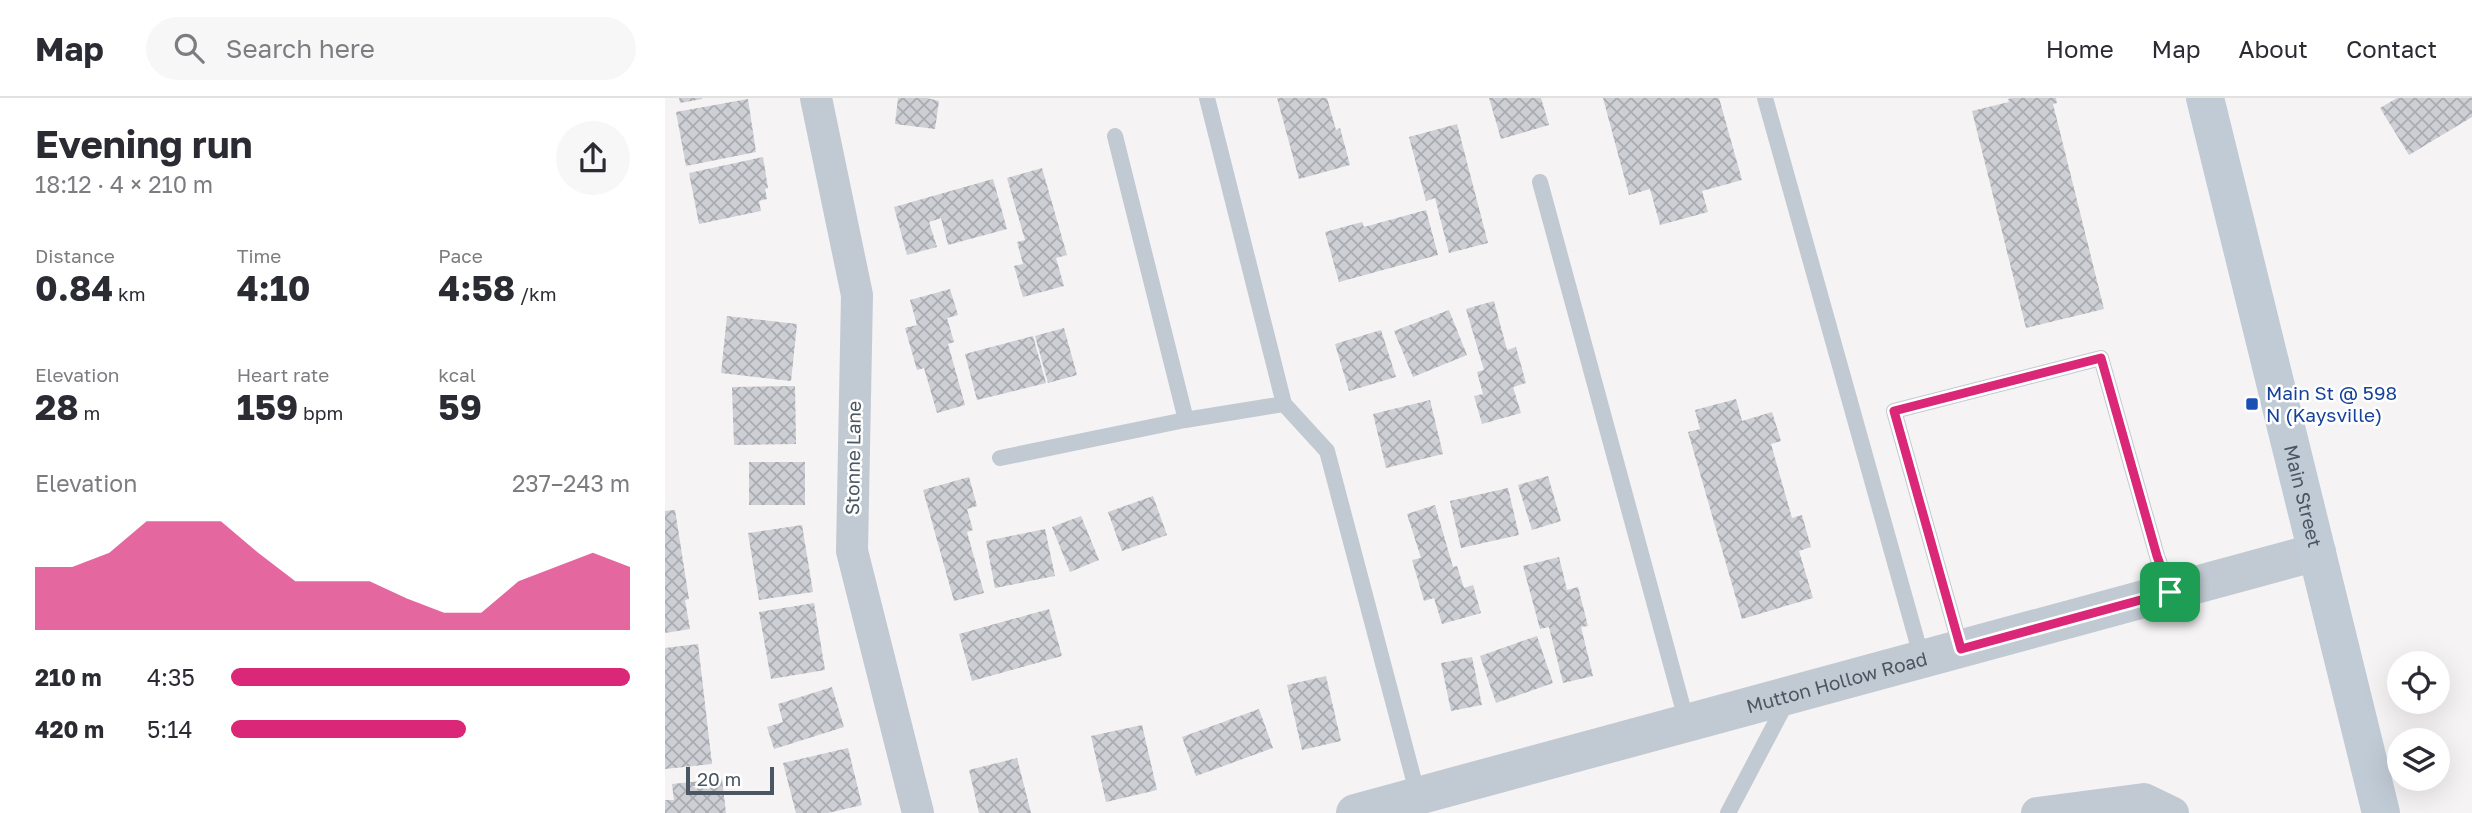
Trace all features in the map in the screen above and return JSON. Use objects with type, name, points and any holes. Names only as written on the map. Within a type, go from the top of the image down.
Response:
[{"type":"main road","name":"Main Street","points":[[2205,98],[2381,813]]},
{"type":"street","name":"Stonne Lane","points":[[816,98],[856,295],[852,551],[918,813]]},
{"type":"street","name":"Mutton Hollow Road","points":[[1355,813],[2317,552]]},
{"type":"street","points":[[2037,813],[2144,799],[2173,813]]},
{"type":"lane","points":[[1207,98],[1284,404],[1327,451],[1418,796]]},
{"type":"lane","points":[[1765,98],[1922,660]]},
{"type":"lane","points":[[1115,135],[1186,420]]},
{"type":"lane","points":[[1540,182],[1688,723]]},
{"type":"lane","points":[[1961,649],[1894,411],[2101,358],[2157,556],[2170,592]]},
{"type":"lane","points":[[1000,458],[1186,420],[1284,404]]},
{"type":"lane","points":[[1728,813],[1790,695]]},
{"type":"building","points":[[679,98],[702,98],[702,99],[680,103]]},
{"type":"building","points":[[898,98],[927,98],[939,101],[935,129],[895,124]]},
{"type":"building","points":[[1277,98],[1327,98],[1336,130],[1340,128],[1350,165],[1299,179]]},
{"type":"building","points":[[1489,98],[1541,98],[1549,125],[1501,139]]},
{"type":"building","points":[[1603,98],[1719,98],[1742,180],[1702,191],[1708,212],[1660,225],[1650,189],[1629,195]]},
{"type":"building","points":[[2056,98],[2057,103],[2053,104],[2104,309],[2026,328],[1972,111],[2009,102],[2008,99]]},
{"type":"building","points":[[2397,98],[2472,98],[2472,117],[2409,155],[2380,108]]},
{"type":"building","points":[[748,99],[756,152],[686,166],[676,112]]},
{"type":"building","points":[[1457,124],[1488,243],[1449,253],[1435,198],[1426,201],[1409,137]]},
{"type":"building","points":[[763,157],[768,188],[765,189],[767,199],[759,201],[761,211],[699,224],[689,173]]},
{"type":"building","points":[[1042,168],[1067,255],[1056,258],[1064,286],[1023,297],[1014,266],[1023,264],[1017,242],[1025,240],[1007,178]]},
{"type":"building","points":[[993,179],[1007,229],[948,245],[941,218],[929,222],[937,247],[907,255],[894,207]]},
{"type":"building","points":[[1426,210],[1438,255],[1339,282],[1325,232],[1362,222],[1364,227]]},
{"type":"building","points":[[950,289],[958,315],[947,318],[954,342],[948,344],[965,405],[937,413],[924,368],[917,370],[905,328],[917,325],[910,300]]},
{"type":"building","points":[[1494,301],[1507,350],[1516,347],[1526,383],[1513,387],[1521,413],[1482,424],[1474,396],[1483,394],[1477,372],[1484,370],[1466,309]]},
{"type":"building","points":[[1449,310],[1467,355],[1413,377],[1394,331]]},
{"type":"building","points":[[727,316],[797,324],[791,381],[721,373]]},
{"type":"building","points":[[1064,328],[1077,375],[1048,383],[1035,336]]},
{"type":"building","points":[[1381,330],[1396,377],[1349,391],[1335,344]]},
{"type":"building","points":[[1033,336],[1046,383],[977,400],[965,354]]},
{"type":"building","points":[[795,386],[796,444],[734,445],[732,387]]},
{"type":"building","points":[[1736,399],[1742,421],[1772,412],[1781,441],[1771,444],[1792,518],[1802,515],[1811,547],[1799,551],[1813,598],[1742,619],[1688,432],[1700,429],[1695,410]]},
{"type":"building","points":[[1430,400],[1443,454],[1386,468],[1373,414]]},
{"type":"building","points":[[749,462],[805,462],[805,505],[749,505]]},
{"type":"building","points":[[1548,476],[1561,521],[1532,530],[1518,485]]},
{"type":"building","points":[[969,477],[977,506],[967,509],[973,530],[967,532],[984,593],[954,601],[923,490]]},
{"type":"building","points":[[1508,488],[1519,535],[1461,548],[1450,501]]},
{"type":"building","points":[[1153,496],[1167,535],[1122,551],[1108,512]]},
{"type":"building","points":[[1435,505],[1453,567],[1457,566],[1464,588],[1473,585],[1481,613],[1442,624],[1434,598],[1424,601],[1412,560],[1421,558],[1407,514]]},
{"type":"building","points":[[675,510],[689,599],[685,600],[690,629],[665,633],[665,511]]},
{"type":"building","points":[[1081,516],[1099,560],[1070,572],[1052,527]]},
{"type":"building","points":[[802,525],[813,592],[759,600],[748,533]]},
{"type":"building","points":[[1045,529],[1055,576],[995,588],[986,541]]},
{"type":"building","points":[[1559,557],[1567,590],[1578,587],[1588,626],[1581,627],[1593,676],[1563,683],[1549,627],[1540,629],[1523,566]]},
{"type":"building","points":[[814,603],[825,670],[771,679],[759,612]]},
{"type":"building","points":[[1049,609],[1062,656],[972,681],[959,634]]},
{"type":"building","points":[[1537,636],[1553,683],[1496,703],[1480,656]]},
{"type":"building","points":[[698,644],[712,764],[665,769],[665,648]]},
{"type":"building","points":[[1472,657],[1482,705],[1451,711],[1441,663]]},
{"type":"building","points":[[1326,676],[1341,741],[1302,750],[1287,685]]},
{"type":"building","points":[[832,687],[844,727],[774,749],[767,727],[783,722],[778,704]]},
{"type":"building","points":[[1259,709],[1273,748],[1196,776],[1182,737]]},
{"type":"building","points":[[1142,725],[1157,790],[1106,802],[1091,736]]},
{"type":"building","points":[[848,748],[862,805],[828,813],[796,813],[783,763]]},
{"type":"building","points":[[1017,758],[1031,813],[979,813],[969,770]]},
{"type":"building","points":[[722,779],[726,813],[665,813],[665,800],[674,800],[672,784]]},
{"type":"place","name":"Main St @ 598 N (Kaysville)","points":[[2252,404]]},
{"type":"route","points":[[2101,358],[2157,556],[2170,592],[1961,649],[1894,411],[2101,358]]}]
